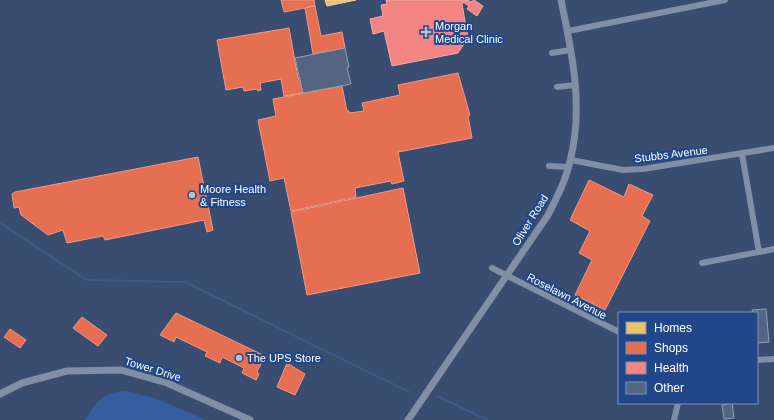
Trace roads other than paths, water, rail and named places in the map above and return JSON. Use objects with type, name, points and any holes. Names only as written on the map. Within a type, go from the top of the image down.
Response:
[{"type":"street","name":"Oliver Road","points":[[408,420],[548,215],[562,186],[570,164],[576,123],[575,85],[568,31],[561,0]]},
{"type":"street","points":[[568,31],[725,0]]},
{"type":"street","points":[[552,53],[570,50]]},
{"type":"street","points":[[557,87],[575,85]]},
{"type":"street","name":"Stubbs Avenue","points":[[549,166],[570,164],[630,169],[742,154],[774,148]]},
{"type":"street","points":[[742,154],[758,252]]},
{"type":"street","points":[[702,263],[774,249]]},
{"type":"street","name":"Roselawn Avenue","points":[[492,268],[618,332]]},
{"type":"street","points":[[758,360],[774,359]]},
{"type":"street","name":"Tower Drive","points":[[0,394],[22,383],[67,371],[121,370],[167,383],[250,420]]},
{"type":"street","points":[[674,420],[678,404]]},
{"type":"waterway","points":[[0,223],[87,280],[185,282],[409,392]]},
{"type":"waterway","points":[[437,396],[487,420]]},
{"type":"place","name":"Morgan Medical Clinic","points":[[426,32]]},
{"type":"place","name":"Moore Health & Fitness","points":[[192,195]]},
{"type":"place","name":"The UPS Store","points":[[239,358]]}]
